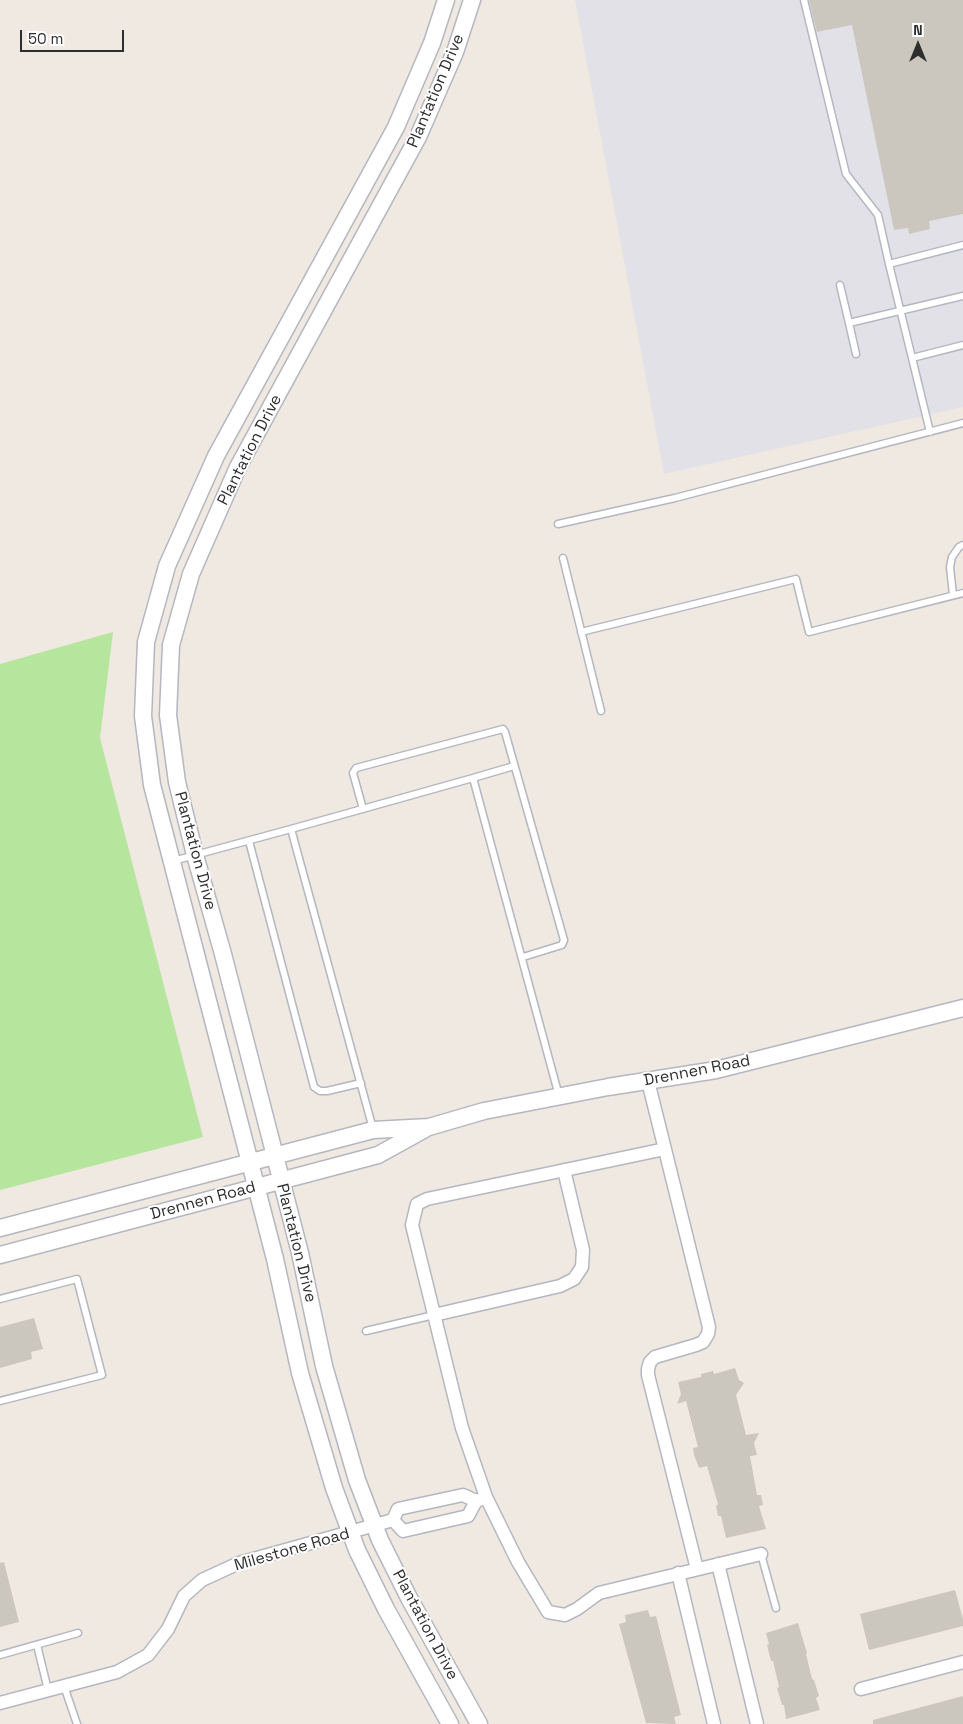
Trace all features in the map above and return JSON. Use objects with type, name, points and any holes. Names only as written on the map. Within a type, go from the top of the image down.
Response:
[{"type":"street","name":"Plantation Drive","points":[[446,0],[432,43],[396,127],[216,456],[168,566],[146,642],[143,716],[152,785],[276,1259],[300,1373],[334,1488],[357,1550],[386,1610],[450,1724]]},
{"type":"street","name":"Plantation Drive","points":[[472,0],[455,52],[418,137],[238,467],[191,574],[171,645],[168,715],[177,782],[195,855],[223,954],[300,1253],[324,1366],[357,1480],[380,1540],[408,1598],[479,1724]]},
{"type":"street","points":[[151,624],[176,628]]},
{"type":"street","name":"Drennen Road","points":[[0,1255],[378,1155],[429,1127],[484,1111],[716,1070],[963,1009]]},
{"type":"street","points":[[648,1081],[709,1326],[708,1334],[703,1342],[655,1357],[650,1362],[648,1375],[697,1569]]},
{"type":"street","name":"Drennen Road","points":[[0,1228],[373,1130],[429,1127]]},
{"type":"street","points":[[665,1149],[427,1199],[417,1204],[412,1225],[481,1499],[548,1612],[565,1615],[599,1593],[761,1554]]},
{"type":"street","points":[[434,1315],[560,1286],[574,1279],[582,1267],[582,1250],[564,1170]]},
{"type":"street","name":"Milestone Road","points":[[0,1703],[117,1672],[148,1655],[168,1630],[184,1596],[202,1580],[239,1563],[393,1520],[398,1509],[463,1495],[481,1499]]},
{"type":"street","points":[[393,1520],[402,1531],[468,1516],[481,1499]]},
{"type":"street","points":[[433,1502],[438,1523]]},
{"type":"street","points":[[718,1564],[756,1724]]},
{"type":"street","points":[[678,1574],[714,1724]]},
{"type":"street","points":[[861,1689],[963,1662]]},
{"type":"lane","points":[[804,0],[846,174],[878,215],[930,432]]},
{"type":"lane","points":[[889,264],[963,245]]},
{"type":"lane","points":[[840,285],[856,354]]},
{"type":"lane","points":[[849,323],[963,296]]},
{"type":"lane","points":[[912,358],[963,345]]},
{"type":"lane","points":[[558,524],[675,498],[963,423]]},
{"type":"lane","points":[[953,595],[950,575],[952,557],[959,547],[963,546]]},
{"type":"lane","points":[[563,558],[601,711]]},
{"type":"lane","points":[[581,632],[796,579],[809,632],[963,592]]},
{"type":"lane","points":[[363,809],[353,774],[356,768],[503,729],[564,943],[562,946],[523,957]]},
{"type":"lane","points":[[173,861],[514,766]]},
{"type":"lane","points":[[473,778],[560,1097]]},
{"type":"lane","points":[[291,829],[373,1130]]},
{"type":"lane","points":[[249,841],[314,1087],[320,1091],[327,1091],[361,1083]]},
{"type":"lane","points":[[0,1300],[77,1279],[102,1375],[0,1401]]},
{"type":"lane","points":[[366,1331],[434,1315]]},
{"type":"lane","points":[[761,1554],[776,1608]]},
{"type":"lane","points":[[0,1655],[78,1633]]},
{"type":"lane","points":[[37,1645],[48,1690]]},
{"type":"lane","points":[[64,1686],[77,1724]]},
{"type":"shaded area","points":[[575,0],[963,0],[963,407],[664,474]]},
{"type":"green space","points":[[113,632],[100,738],[203,1137],[0,1190],[0,664]]},
{"type":"building","points":[[809,0],[963,0],[963,214],[929,221],[930,229],[909,234],[908,228],[894,230],[852,25],[817,32]]},
{"type":"building","points":[[34,1318],[43,1349],[31,1352],[32,1359],[0,1368],[0,1327]]},
{"type":"building","points":[[735,1368],[739,1380],[744,1383],[736,1395],[746,1435],[759,1433],[754,1443],[757,1455],[750,1456],[757,1495],[761,1495],[763,1505],[759,1506],[766,1529],[726,1538],[721,1516],[718,1516],[716,1506],[718,1504],[707,1466],[699,1468],[694,1455],[693,1448],[698,1447],[686,1401],[677,1404],[681,1394],[678,1382],[701,1377],[701,1374],[713,1371],[714,1374]]},
{"type":"building","points":[[4,1562],[19,1622],[0,1627],[0,1563]]},
{"type":"building","points":[[955,1590],[963,1619],[963,1626],[869,1650],[860,1614]]},
{"type":"building","points":[[648,1610],[650,1617],[656,1616],[681,1715],[674,1717],[676,1724],[646,1723],[619,1624],[626,1622],[625,1615]]},
{"type":"building","points":[[798,1623],[812,1679],[819,1696],[816,1698],[820,1710],[786,1719],[784,1705],[782,1705],[777,1688],[779,1687],[773,1661],[771,1661],[767,1645],[769,1644],[766,1633]]},
{"type":"building","points":[[963,1696],[963,1724],[873,1724],[873,1720]]}]
